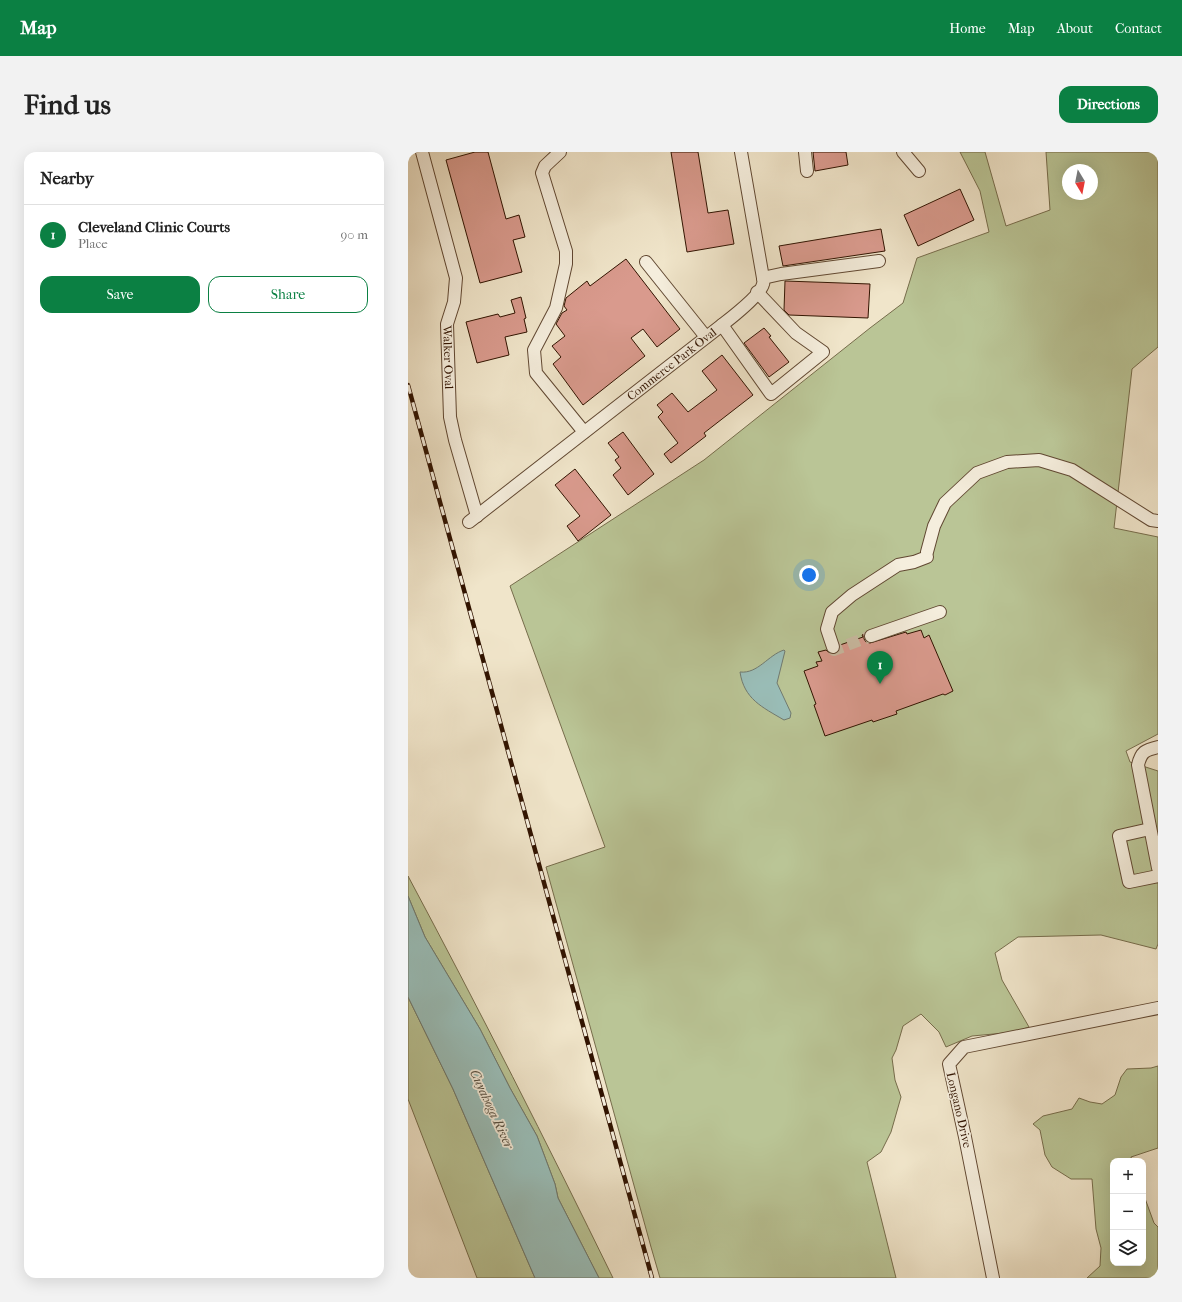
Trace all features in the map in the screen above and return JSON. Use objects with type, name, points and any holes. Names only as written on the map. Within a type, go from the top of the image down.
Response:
[{"type":"street","name":"Walker Oval","points":[[422,152],[456,278],[454,302],[447,324],[450,417],[473,519]]},
{"type":"street","points":[[560,152],[545,166],[542,173],[566,251],[566,264],[556,308],[534,350],[534,363],[536,373],[584,432]]},
{"type":"street","points":[[741,152],[763,278],[788,273],[879,261]]},
{"type":"street","points":[[805,152],[807,171]]},
{"type":"street","points":[[903,152],[919,171]]},
{"type":"street","points":[[646,262],[706,337]]},
{"type":"street","name":"Commerce Park Oval","points":[[473,519],[722,325],[748,303],[762,287],[764,283],[763,278]]},
{"type":"street","points":[[722,325],[771,394],[823,352],[796,333],[757,292]]},
{"type":"street","points":[[833,647],[827,630],[832,612],[852,595],[898,565],[914,562],[927,554],[934,526],[945,503],[977,473],[1007,462],[1038,460],[1072,470],[1152,520],[1158,521]]},
{"type":"street","points":[[872,636],[940,612]]},
{"type":"street","points":[[1158,747],[1147,750],[1140,756],[1138,765],[1158,868]]},
{"type":"street","points":[[1150,829],[1119,836],[1129,882],[1158,876]]},
{"type":"street","name":"Longano Drive","points":[[993,1278],[972,1168],[949,1064],[964,1047],[1158,1008]]},
{"type":"green space","points":[[960,152],[985,152],[1006,226],[1050,210],[1046,152],[1158,152],[1158,347],[1132,369],[1114,528],[1158,537],[1158,734],[1126,751],[1130,762],[1158,771],[1158,944],[1156,949],[1101,935],[1018,937],[995,953],[1002,980],[1029,1027],[1015,1032],[972,1036],[946,1047],[939,1032],[921,1014],[903,1026],[892,1058],[895,1080],[901,1097],[891,1132],[881,1152],[867,1162],[896,1278],[660,1278],[546,867],[605,847],[510,586],[704,460],[903,303],[917,258],[989,232],[980,191]]},
{"type":"green space","points":[[408,876],[512,1076],[613,1278],[599,1278],[558,1198],[555,1184],[537,1136],[510,1088],[480,1029],[425,937],[408,896]]},
{"type":"green space","points":[[408,997],[453,1089],[535,1278],[477,1278],[408,1099]]},
{"type":"green space","points":[[1158,1066],[1158,1148],[1131,1158],[1110,1158],[1110,1266],[1146,1266],[1146,1201],[1154,1223],[1158,1227],[1158,1278],[1087,1278],[1100,1266],[1101,1248],[1096,1229],[1092,1179],[1071,1179],[1052,1167],[1045,1155],[1040,1130],[1033,1124],[1043,1116],[1072,1109],[1079,1098],[1102,1104],[1115,1095],[1121,1077],[1127,1069],[1151,1068]]},
{"type":"water","points":[[784,650],[777,683],[791,713],[790,718],[784,720],[761,706],[750,696],[745,689],[740,672],[746,672],[758,667],[778,652]]},
{"type":"water","name":"Cuyahoga River","points":[[408,896],[425,937],[480,1029],[510,1088],[537,1136],[555,1184],[558,1198],[599,1278],[535,1278],[453,1089],[408,997]]},
{"type":"building","points":[[475,152],[488,152],[506,219],[519,215],[525,237],[513,240],[522,272],[480,283],[446,160]]},
{"type":"building","points":[[671,152],[698,152],[708,213],[728,210],[734,244],[687,252]]},
{"type":"building","points":[[813,152],[846,152],[848,165],[815,171]]},
{"type":"building","points":[[960,189],[974,220],[918,246],[904,215]]},
{"type":"building","points":[[881,229],[885,251],[783,266],[779,246]]},
{"type":"building","points":[[626,259],[680,329],[657,347],[643,329],[631,338],[645,356],[583,405],[553,364],[561,357],[552,346],[565,336],[556,324],[562,313],[567,310],[564,306],[566,298],[587,281],[590,286]]},
{"type":"building","points":[[785,281],[870,284],[868,318],[789,315],[784,310]]},
{"type":"building","points":[[521,297],[526,318],[524,319],[527,332],[505,337],[509,355],[477,363],[466,322],[498,314],[500,317],[515,313],[511,300]]},
{"type":"building","points":[[764,328],[771,336],[769,337],[789,362],[769,377],[744,343]]},
{"type":"building","points":[[722,355],[753,395],[704,433],[706,436],[671,463],[664,454],[678,443],[658,417],[663,412],[657,405],[672,393],[688,412],[717,390],[702,371]]},
{"type":"building","points":[[623,432],[654,474],[628,495],[613,475],[621,468],[615,460],[619,457],[608,443]]},
{"type":"building","points":[[575,469],[611,515],[578,541],[567,526],[580,516],[555,485]]},
{"type":"building","points":[[921,630],[924,638],[929,635],[953,691],[896,711],[897,714],[873,722],[872,720],[825,736],[814,705],[816,704],[804,671],[818,666],[816,662],[822,661],[818,652],[826,650],[831,654],[836,654],[840,649],[840,645],[863,637],[862,635],[864,634],[864,639],[866,642],[870,643],[906,632],[907,634]]},
{"type":"tunnel","points":[[833,647],[834,650],[871,636]]},
{"type":"railway","points":[[408,385],[652,1278]]},
{"type":"place","name":"Cleveland Clinic Courts","points":[[880,684]]}]
